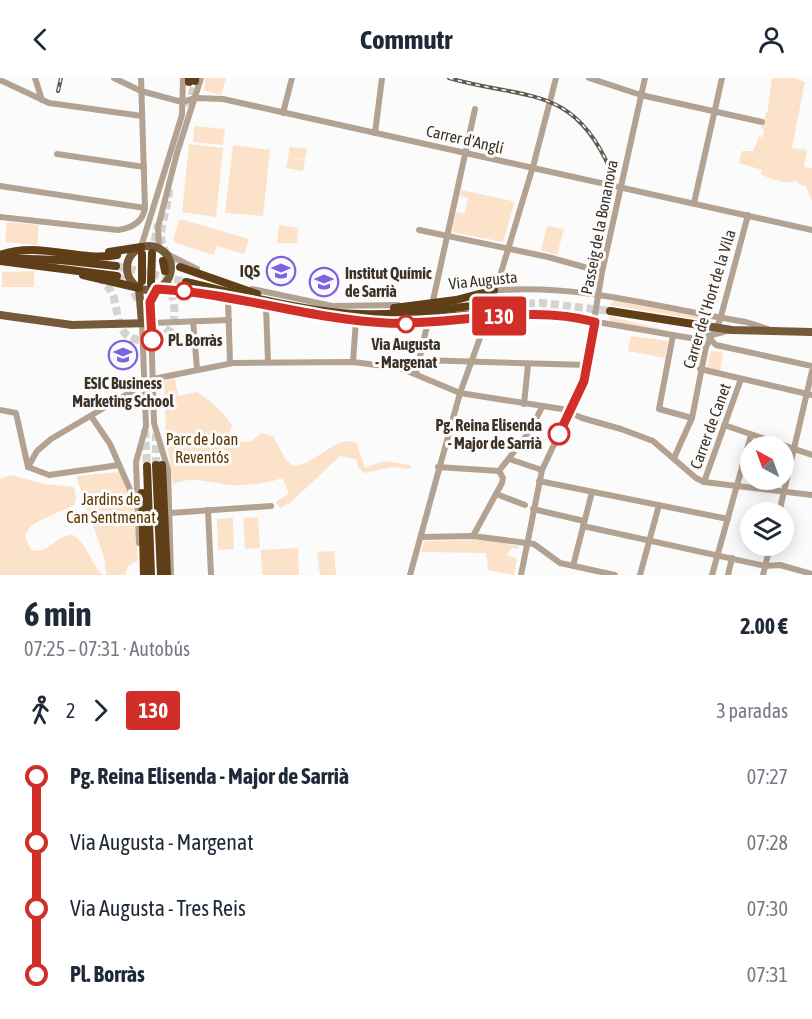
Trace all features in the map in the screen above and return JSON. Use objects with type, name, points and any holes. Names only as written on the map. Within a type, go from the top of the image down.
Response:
[{"type":"highway","points":[[0,258],[19,250],[154,253]]},
{"type":"highway","points":[[60,251],[103,257],[117,255]]},
{"type":"highway","points":[[154,253],[165,271]]},
{"type":"highway","points":[[0,258],[140,284],[154,253]]},
{"type":"highway","points":[[154,253],[154,286]]},
{"type":"highway","points":[[0,258],[60,260],[116,266]]},
{"type":"highway","points":[[30,265],[117,276]]},
{"type":"highway","points":[[180,267],[240,287],[270,304]]},
{"type":"highway","points":[[86,271],[95,275]]},
{"type":"highway","points":[[186,282],[270,304],[331,312],[370,314],[479,305]]},
{"type":"highway","points":[[370,314],[392,308],[486,294],[494,290]]},
{"type":"highway","points":[[610,311],[706,326]]},
{"type":"highway","points":[[370,314],[399,321],[476,314],[488,316]]},
{"type":"highway","points":[[143,575],[152,465]]},
{"type":"highway","points":[[151,575],[152,465]]},
{"type":"highway","points":[[152,465],[161,575]]},
{"type":"highway","points":[[152,465],[169,575]]},
{"type":"main road","points":[[154,253],[170,261],[171,271],[165,283],[154,286],[131,280],[127,268],[132,254],[154,253]]},
{"type":"main road","points":[[140,284],[146,323]]},
{"type":"main road","points":[[146,323],[154,286]]},
{"type":"main road","points":[[0,315],[72,325],[146,323]]},
{"type":"main road","name":"Via Augusta","points":[[706,326],[732,330],[812,334]]},
{"type":"street","points":[[35,78],[43,101]]},
{"type":"street","points":[[114,78],[141,91],[182,102]]},
{"type":"street","points":[[0,217],[118,230],[134,225],[142,218],[145,208],[141,78]]},
{"type":"street","points":[[283,113],[292,78]]},
{"type":"street","points":[[375,133],[382,78]]},
{"type":"street","points":[[589,78],[641,95],[762,122]]},
{"type":"street","name":"Passeig de la Bonanova","points":[[521,575],[542,470],[584,381],[602,272],[645,78]]},
{"type":"street","points":[[694,203],[722,78]]},
{"type":"street","points":[[154,253],[158,227],[177,153],[196,98],[192,79]]},
{"type":"street","points":[[154,253],[182,115],[182,102],[192,79]]},
{"type":"street","points":[[0,80],[56,105],[142,116]]},
{"type":"street","points":[[410,575],[422,537],[438,467],[460,393],[488,316],[534,163],[555,81]]},
{"type":"street","name":"Carrer d'Anglí","points":[[182,102],[196,98],[224,99],[812,230]]},
{"type":"street","points":[[416,374],[475,109]]},
{"type":"street","points":[[57,154],[144,167]]},
{"type":"street","points":[[0,186],[145,208]]},
{"type":"street","name":"Carrer de l'Hort de la Vila","points":[[674,458],[692,418],[700,369],[721,317],[748,215]]},
{"type":"street","points":[[419,230],[602,272]]},
{"type":"street","name":"Via Augusta","points":[[154,253],[225,280],[284,298],[332,306],[386,307],[494,290],[539,289],[599,294],[747,322],[774,332]]},
{"type":"street","name":"Via Augusta","points":[[154,286],[356,320],[428,322],[488,316],[545,315],[696,339],[711,338],[732,330]]},
{"type":"street","points":[[228,299],[230,363]]},
{"type":"street","points":[[268,361],[270,304]]},
{"type":"street","points":[[146,323],[229,320]]},
{"type":"street","points":[[353,362],[356,320]]},
{"type":"street","points":[[194,321],[197,369]]},
{"type":"street","points":[[146,323],[153,379],[154,423],[168,471],[169,575]]},
{"type":"street","points":[[143,575],[136,462],[146,426],[144,383],[146,323]]},
{"type":"street","points":[[673,335],[659,409],[692,418]]},
{"type":"street","points":[[711,338],[716,345],[812,368],[809,394],[794,449],[812,455]]},
{"type":"street","points":[[420,360],[587,365]]},
{"type":"street","points":[[28,467],[43,446],[153,379],[230,363],[353,362],[386,365],[416,374],[460,393],[562,409],[642,436],[653,441],[696,478],[704,482],[812,495]]},
{"type":"street","points":[[524,404],[528,365]]},
{"type":"street","points":[[700,369],[809,394]]},
{"type":"street","name":"Carrer de Canet","points":[[704,482],[741,379]]},
{"type":"street","points":[[499,471],[530,431],[542,407]]},
{"type":"street","points":[[0,410],[16,413],[28,467]]},
{"type":"street","points":[[91,416],[110,444],[137,506]]},
{"type":"street","points":[[724,425],[754,436]]},
{"type":"street","points":[[711,575],[751,435]]},
{"type":"street","points":[[509,459],[542,470]]},
{"type":"street","points":[[28,467],[49,475],[119,465]]},
{"type":"street","points":[[438,467],[499,471]]},
{"type":"street","points":[[473,536],[503,479],[499,471]]},
{"type":"street","points":[[540,481],[728,519]]},
{"type":"street","points":[[573,566],[592,492]]},
{"type":"street","points":[[781,502],[784,492]]},
{"type":"street","points":[[496,494],[525,505]]},
{"type":"street","points":[[640,575],[658,505]]},
{"type":"street","points":[[170,513],[271,506]]},
{"type":"street","points":[[533,509],[649,540],[765,566],[780,565],[812,574]]},
{"type":"street","points":[[208,510],[211,575]]},
{"type":"street","points":[[422,537],[473,536],[534,544],[545,549],[557,561],[601,574],[615,575]]},
{"type":"street","points":[[763,575],[768,556]]},
{"type":"street","points":[[728,575],[732,558]]},
{"type":"green space","points":[[205,78],[226,78],[221,95],[204,90]]},
{"type":"green space","points":[[772,78],[794,78],[805,82],[792,148],[807,150],[804,167],[812,168],[812,201],[806,186],[796,181],[774,180],[761,175],[762,170],[739,163],[742,151],[753,151],[760,135],[762,139],[764,130],[761,128],[768,109]]},
{"type":"green space","points":[[194,126],[225,129],[223,145],[193,142]]},
{"type":"green space","points":[[189,144],[223,148],[216,217],[182,212]]},
{"type":"green space","points":[[233,145],[270,150],[263,216],[225,213]]},
{"type":"green space","points":[[290,147],[307,149],[305,159],[297,159],[305,160],[303,171],[286,168]]},
{"type":"green space","points":[[461,190],[512,201],[514,204],[503,242],[452,232],[456,212],[465,213],[468,198],[460,196]]},
{"type":"green space","points":[[180,219],[249,239],[244,254],[217,246],[214,255],[176,243],[173,239]]},
{"type":"green space","points":[[7,222],[39,225],[37,245],[5,242]]},
{"type":"green space","points":[[279,225],[298,228],[297,243],[277,243]]},
{"type":"green space","points":[[547,226],[564,229],[557,255],[541,250]]},
{"type":"green space","points":[[34,271],[34,287],[2,287],[2,272]]},
{"type":"green space","points":[[615,300],[709,317],[708,321],[610,305]]},
{"type":"green space","points":[[608,316],[689,336],[610,321]]},
{"type":"green space","points":[[631,336],[668,341],[665,358],[628,351]]},
{"type":"green space","points":[[711,351],[723,352],[720,372],[707,368]]},
{"type":"green space","name":"Parc de Joan Reventós","points":[[175,378],[178,396],[197,392],[207,399],[232,425],[230,433],[240,442],[251,441],[261,433],[273,436],[286,460],[293,466],[309,461],[336,445],[352,441],[357,444],[365,468],[384,461],[411,465],[410,469],[392,467],[365,473],[358,468],[356,459],[340,456],[291,502],[280,508],[276,502],[289,493],[282,478],[249,485],[186,480],[173,485],[166,436],[164,381]]},
{"type":"green space","name":"Jardins de Can Sentmenat","points":[[119,472],[134,504],[138,560],[128,566],[125,575],[106,575],[104,557],[76,476]]},
{"type":"green space","points":[[11,475],[44,484],[74,487],[76,499],[74,505],[39,521],[30,527],[25,536],[31,550],[37,551],[73,535],[103,575],[0,575],[0,479]]},
{"type":"green space","points":[[258,517],[260,548],[245,549],[243,518]]},
{"type":"green space","points":[[233,518],[234,549],[218,550],[217,519]]},
{"type":"green space","points":[[483,540],[519,546],[518,549],[512,548],[507,554],[517,558],[514,575],[488,570],[486,553],[421,552],[425,541]]},
{"type":"green space","points":[[298,548],[299,575],[262,575],[261,550]]},
{"type":"green space","points":[[334,551],[336,575],[320,575],[317,552]]},
{"type":"tunnel","points":[[189,107],[195,81]]},
{"type":"tunnel","points":[[169,189],[161,240],[170,258],[180,267]]},
{"type":"tunnel","points":[[152,253],[158,224]]},
{"type":"tunnel","points":[[116,266],[186,282]]},
{"type":"tunnel","points":[[98,277],[113,295],[120,326],[124,332],[137,340],[148,340],[165,334],[173,324],[175,309],[165,271]]},
{"type":"tunnel","points":[[117,276],[131,287],[140,304]]},
{"type":"tunnel","points":[[479,305],[542,303],[610,311]]},
{"type":"tunnel","points":[[145,430],[147,466]]},
{"type":"tunnel","points":[[156,433],[156,465]]},
{"type":"railway","points":[[58,91],[61,78]]},
{"type":"railway","points":[[449,78],[524,94],[563,109],[580,122],[596,142],[610,169]]},
{"type":"bus line","name":"130","points":[[152,340],[150,302],[157,289],[191,292],[312,315],[385,323],[428,323],[488,316],[532,315],[562,316],[595,322],[584,381],[559,434]]},
{"type":"place","name":"IQS","points":[[281,271]]},
{"type":"place","name":"Institut Químic de Sarrià","points":[[324,282]]},
{"type":"place","name":"Via Augusta - Margenat","points":[[406,324]]},
{"type":"place","name":"Pl. Borràs","points":[[152,340]]},
{"type":"place","name":"ESIC Business Marketing School","points":[[123,355]]},
{"type":"place","name":"Pg. Reina Elisenda - Major de Sarrià","points":[[559,434]]}]
